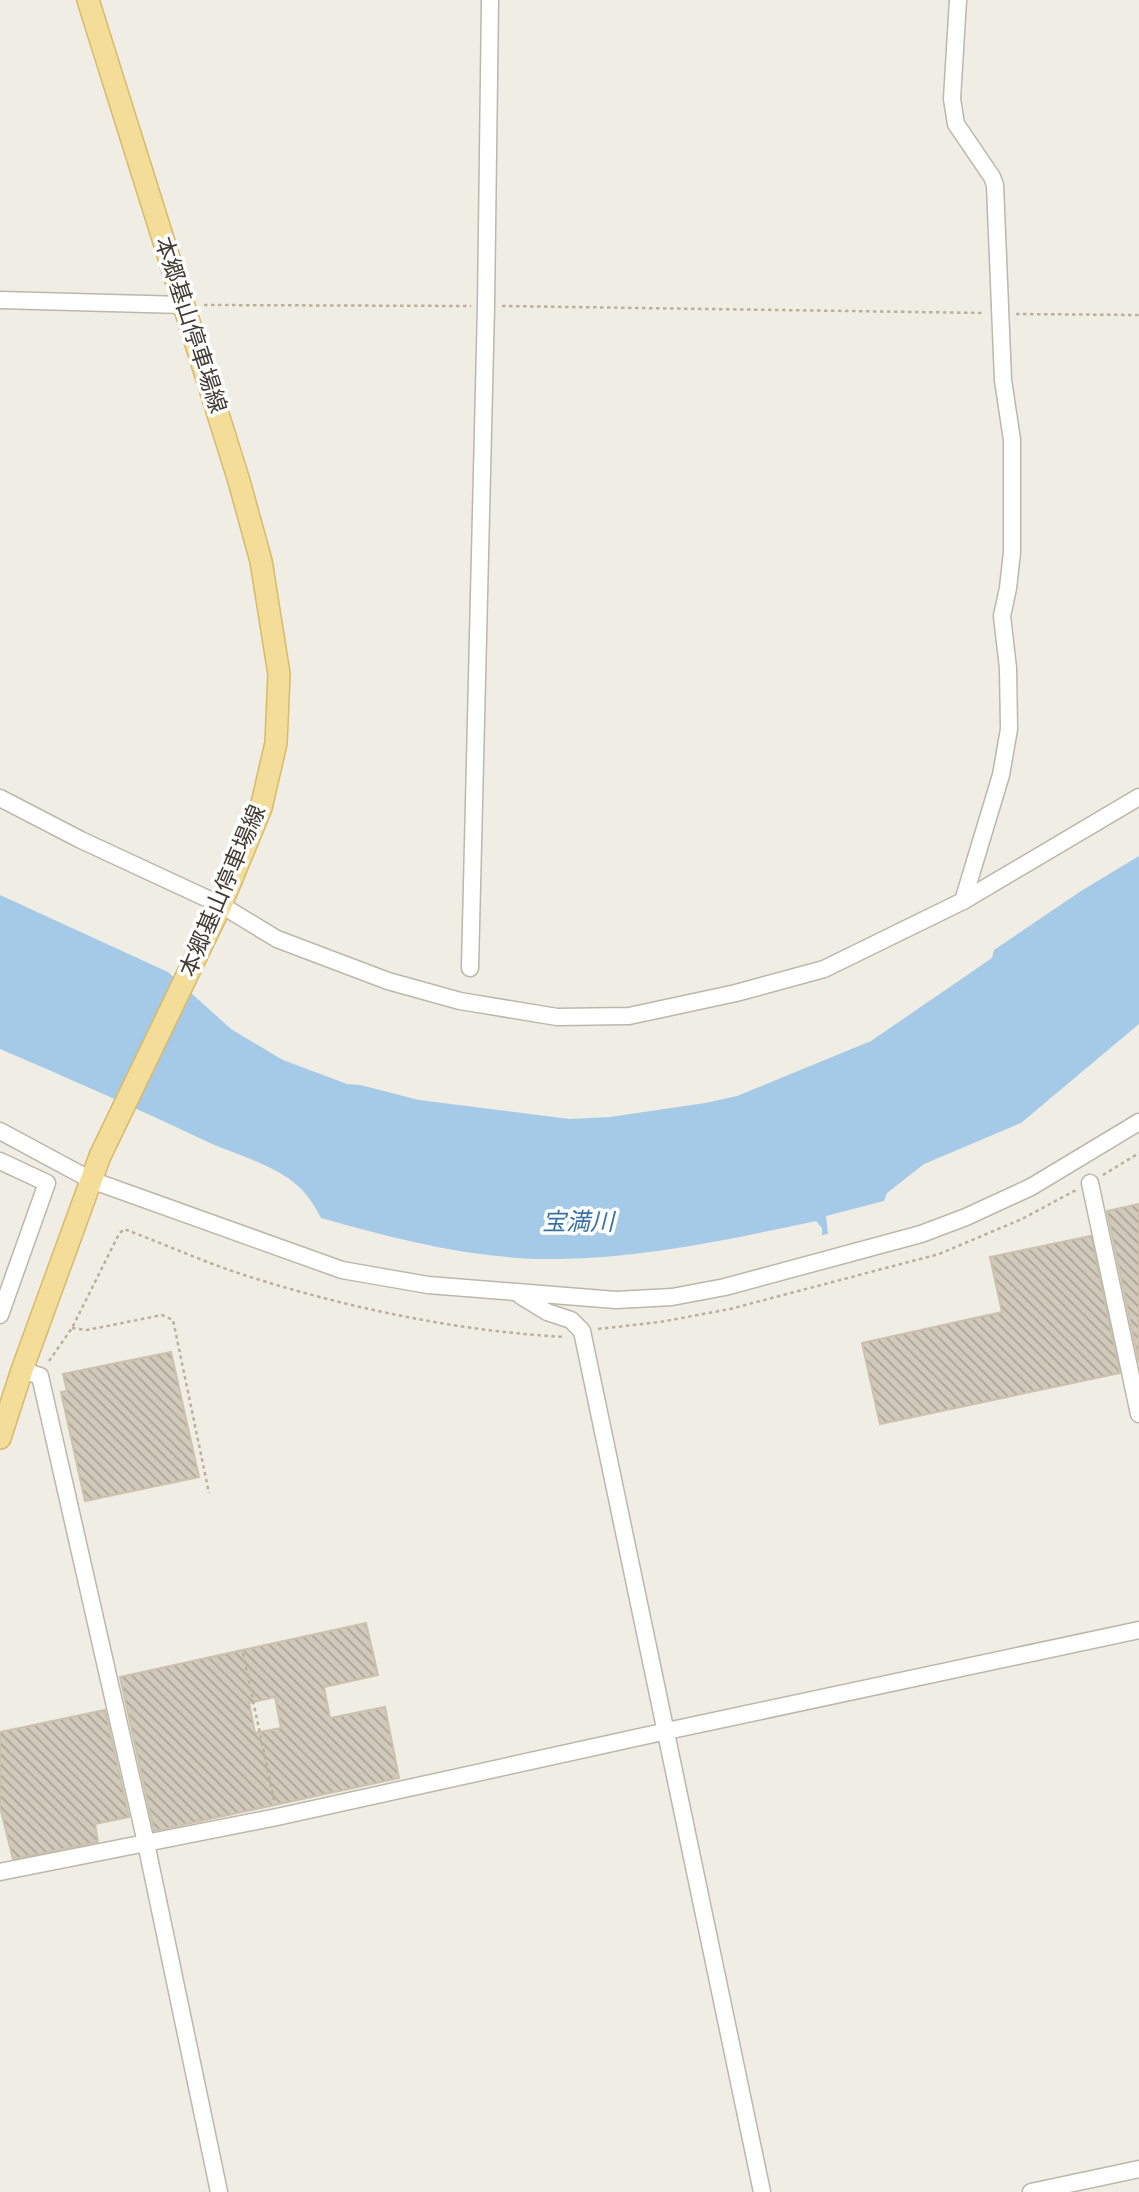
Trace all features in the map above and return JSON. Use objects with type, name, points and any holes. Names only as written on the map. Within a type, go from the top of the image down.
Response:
[{"type":"main road","name":"本郷基山停車場線","points":[[0,1438],[100,1156],[219,910],[261,808],[276,743],[279,674],[261,561],[239,481],[88,0]]},
{"type":"street","points":[[470,968],[486,306],[490,0]]},
{"type":"street","points":[[958,0],[952,99],[956,124],[995,185],[1003,380],[1012,440],[1012,552],[1002,616],[1008,668],[1009,729],[1000,775],[963,901]]},
{"type":"street","points":[[0,300],[184,305]]},
{"type":"street","points":[[0,798],[277,939],[388,981],[496,1009],[557,1017],[629,1016],[736,993],[824,969],[963,901],[1139,797]]},
{"type":"street","points":[[0,1131],[91,1180],[342,1270],[428,1285],[616,1300],[673,1297],[725,1287],[895,1241],[967,1217],[1031,1187],[1139,1122]]},
{"type":"street","points":[[0,1161],[47,1183],[0,1315]]},
{"type":"street","points":[[1090,1183],[1139,1414]]},
{"type":"street","points":[[516,1293],[547,1312],[570,1320],[582,1331],[762,2192]]},
{"type":"street","points":[[22,1370],[40,1376],[146,1843],[219,2192]]},
{"type":"street","points":[[0,1872],[277,1817],[1139,1630]]},
{"type":"street","points":[[1031,2192],[1139,2169]]},
{"type":"path","points":[[184,305],[486,306],[1139,315]]},
{"type":"path","points":[[72,1328],[87,1330],[162,1315],[173,1320],[209,1493]]},
{"type":"path","points":[[243,1653],[277,1817]]},
{"type":"water","name":"宝満川","points":[[1139,856],[1139,1024],[1021,1123],[924,1164],[887,1193],[884,1201],[826,1216],[828,1234],[822,1235],[822,1228],[816,1221],[655,1251],[557,1259],[497,1256],[408,1241],[321,1218],[303,1191],[279,1172],[0,1049],[0,895],[168,972],[231,1029],[283,1060],[347,1084],[419,1100],[570,1119],[610,1117],[705,1103],[737,1096],[871,1041],[992,958],[994,950],[1081,891]]},
{"type":"building","points":[[1139,1204],[1139,1363],[1107,1211]]},
{"type":"building","points":[[1091,1236],[1120,1373],[880,1424],[862,1343],[1002,1312],[990,1257]]},
{"type":"building","points":[[171,1352],[199,1477],[85,1501],[61,1392],[67,1391],[63,1374]]},
{"type":"building","points":[[366,1623],[378,1675],[324,1687],[330,1718],[385,1707],[399,1778],[154,1831],[120,1677]],"holes":[[[275,1697],[281,1728],[255,1733],[249,1703]]]},
{"type":"building","points":[[105,1710],[129,1817],[95,1824],[98,1842],[13,1859],[0,1807],[0,1732]]}]
